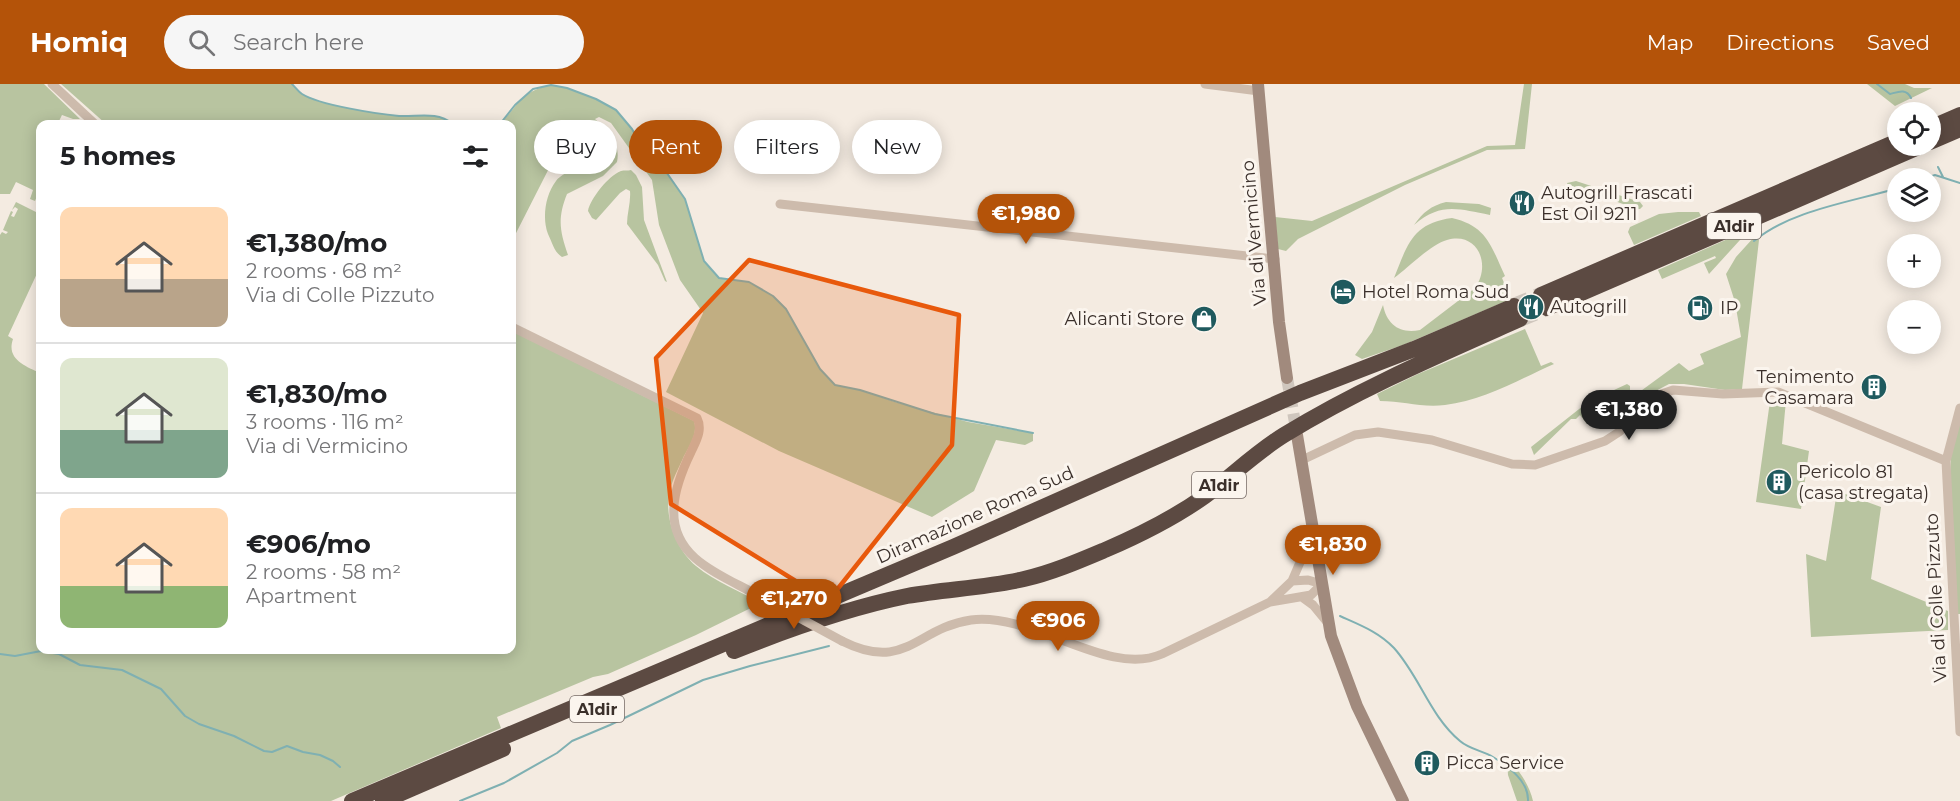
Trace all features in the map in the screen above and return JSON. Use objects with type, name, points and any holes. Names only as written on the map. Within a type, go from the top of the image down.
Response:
[{"type":"highway","points":[[1941,124],[1960,116]]},
{"type":"highway","points":[[1941,137],[1960,129]]},
{"type":"highway","name":"A1dir","points":[[1887,146],[1544,302],[1897,156]]},
{"type":"highway","name":"Diramazione Roma Sud","points":[[352,801],[954,547],[1309,389],[1517,313],[1349,398],[1269,445],[1203,497],[1176,515],[1104,550],[1032,577],[877,603],[757,642],[382,801]]},
{"type":"main road","name":"Via di Vermicino","points":[[1258,87],[1279,322],[1287,378]]},
{"type":"main road","points":[[1297,435],[1328,622],[1337,656],[1353,697],[1403,801]]},
{"type":"street","points":[[51,84],[92,120]]},
{"type":"street","points":[[1205,84],[1258,87]]},
{"type":"street","points":[[780,204],[1275,259]]},
{"type":"street","points":[[516,329],[697,418],[700,424],[698,434],[680,474],[675,492],[674,509],[677,530],[686,547],[695,559],[759,596],[865,650],[890,653],[961,622],[987,620],[1017,625],[1113,657],[1138,661],[1162,654],[1270,602],[1315,593],[1322,584],[1308,580],[1292,581]]},
{"type":"street","points":[[1302,460],[1351,437],[1378,432],[1432,440],[1512,464],[1535,465],[1605,441],[1619,432],[1656,396],[1673,390],[1723,394],[1778,392],[1946,461]]},
{"type":"street","name":"Via di Colle Pizzuto","points":[[1960,408],[1946,461],[1960,732]]},
{"type":"street","points":[[1270,602],[1292,581],[1314,530]]},
{"type":"street","points":[[1302,597],[1313,605],[1328,622]]},
{"type":"highlighted area","points":[[749,260],[959,315],[952,445],[828,601],[671,504],[656,358]]},
{"type":"green space","points":[[0,84],[44,84],[80,119],[62,115],[60,120],[36,120],[35,201],[30,199],[33,190],[16,182],[10,194],[0,194]]},
{"type":"green space","points":[[61,84],[292,84],[310,98],[335,105],[399,116],[427,115],[447,120],[102,120]]},
{"type":"green space","points":[[1524,84],[1532,84],[1525,149],[1487,150],[1405,185],[1298,239],[1286,251],[1278,249],[1275,217],[1312,221],[1487,146],[1515,145]]},
{"type":"green space","points":[[1867,84],[1905,84],[1914,88],[1932,88],[1903,102],[1890,102]]},
{"type":"green space","points":[[551,85],[567,88],[596,99],[616,110],[629,125],[629,148],[617,131],[617,120],[605,120],[599,117],[596,120],[534,120],[534,174],[546,174],[516,233],[516,120],[504,120],[532,91]]},
{"type":"green space","points":[[629,170],[629,174],[635,174],[642,187],[644,220],[667,282],[658,265],[627,224],[630,191],[626,189],[620,193],[596,220],[588,211],[596,194],[606,182],[621,171]]},
{"type":"green space","points":[[565,174],[605,174],[567,194],[561,225],[568,255],[562,257],[554,247],[545,221],[549,193],[560,177]]},
{"type":"green space","points":[[648,174],[668,174],[685,199],[704,261],[719,278],[749,282],[773,296],[786,309],[820,369],[835,385],[860,390],[968,422],[1033,433],[1033,441],[1025,445],[996,440],[974,491],[932,517],[779,451],[666,392],[703,313],[680,280],[659,225],[652,180]]},
{"type":"green space","points":[[1576,181],[1640,202],[1643,206],[1640,209],[1628,210],[1623,204],[1576,187],[1569,188],[1567,183]]},
{"type":"green space","points":[[16,202],[36,212],[36,276],[8,336],[13,339],[12,352],[18,361],[36,371],[36,654],[516,654],[516,333],[694,421],[693,439],[675,475],[669,495],[669,514],[674,534],[683,552],[703,572],[761,603],[608,674],[593,677],[497,717],[501,728],[331,801],[0,801],[0,235],[2,232],[6,234],[8,232],[3,230],[11,211],[13,212],[11,216],[14,217],[18,209],[15,207],[12,210]]},
{"type":"green space","points":[[1446,202],[1479,204],[1491,208],[1490,215],[1459,209],[1441,210],[1414,225],[1428,210]]},
{"type":"green space","points":[[1699,212],[1701,216],[1634,245],[1628,232],[1630,227],[1659,214]]},
{"type":"green space","points":[[1452,218],[1473,226],[1486,239],[1505,276],[1502,278],[1511,299],[1403,345],[1362,359],[1355,355],[1372,332],[1383,305],[1388,318],[1396,327],[1406,331],[1420,330],[1475,288],[1480,279],[1482,260],[1474,245],[1458,238],[1434,246],[1394,278],[1408,246],[1419,231],[1428,225]]},
{"type":"green space","points":[[1750,229],[1709,274],[1704,263],[1716,258],[1715,256],[1662,279],[1658,270]]},
{"type":"green space","points":[[1755,236],[1759,240],[1742,389],[1725,390],[1669,384],[1652,393],[1616,427],[1608,415],[1679,363],[1689,371],[1704,364],[1700,354],[1741,337],[1735,302],[1726,274],[1736,257]]},
{"type":"green space","points":[[1525,329],[1541,366],[1551,362],[1554,364],[1501,389],[1459,403],[1428,406],[1380,401],[1377,394],[1418,374]]},
{"type":"green space","points":[[1627,384],[1630,390],[1587,424],[1580,415],[1576,419],[1571,419],[1534,455],[1531,447],[1588,402]]},
{"type":"green space","points":[[1779,399],[1786,400],[1782,444],[1809,451],[1801,509],[1756,502],[1770,401],[1776,402]]},
{"type":"green space","points":[[1960,421],[1960,614],[1957,614],[1950,474],[1951,457]]},
{"type":"green space","points":[[1837,491],[1881,507],[1871,579],[1948,611],[1948,630],[1811,637],[1806,554],[1826,561]]},
{"type":"green space","points":[[1507,759],[1523,778],[1533,801],[1517,801],[1508,775]]},
{"type":"waterway","points":[[292,84],[310,98],[335,105],[399,116],[427,115],[447,120]]},
{"type":"waterway","points":[[1877,84],[1890,94],[1904,92],[1911,98]]},
{"type":"waterway","points":[[503,120],[515,105],[533,89],[551,85],[567,88],[596,99],[616,110],[632,129],[646,153],[662,166],[685,199],[704,261],[719,278],[749,282],[773,296],[786,309],[820,369],[835,385],[860,390],[935,414],[1033,433]]},
{"type":"waterway","points":[[1938,167],[1943,177]]},
{"type":"waterway","points":[[1941,177],[1960,183]]},
{"type":"waterway","points":[[1754,241],[1769,230],[1804,214],[1887,191]]},
{"type":"waterway","points":[[1340,616],[1376,633],[1388,642],[1403,659],[1450,731],[1464,744],[1493,757],[1511,770],[1525,787],[1528,801]]},
{"type":"waterway","points":[[460,801],[504,783],[557,753],[572,741],[703,680],[829,646]]},
{"type":"waterway","points":[[0,654],[15,656],[36,652]]},
{"type":"waterway","points":[[59,654],[80,665],[122,670],[161,689],[185,716],[199,724],[234,736],[264,751],[272,752],[287,746],[320,755],[340,767]]},
{"type":"tunnel","points":[[1514,306],[1541,295]]},
{"type":"tunnel","points":[[1520,319],[1547,308]]},
{"type":"tunnel","points":[[1287,378],[1297,434]]},
{"type":"place","name":"Autogrill Frascati Est Oil 9211","points":[[1522,203]]},
{"type":"place","name":"Hotel Roma Sud","points":[[1343,292]]},
{"type":"place","name":"Autogrill","points":[[1531,307]]},
{"type":"place","name":"IP","points":[[1700,308]]},
{"type":"place","name":"Alicanti Store","points":[[1204,319]]},
{"type":"place","name":"Tenimento Casamara","points":[[1874,387]]},
{"type":"place","name":"Pericolo 81 (casa stregata)","points":[[1779,482]]},
{"type":"place","name":"Picca Service","points":[[1427,763]]}]
